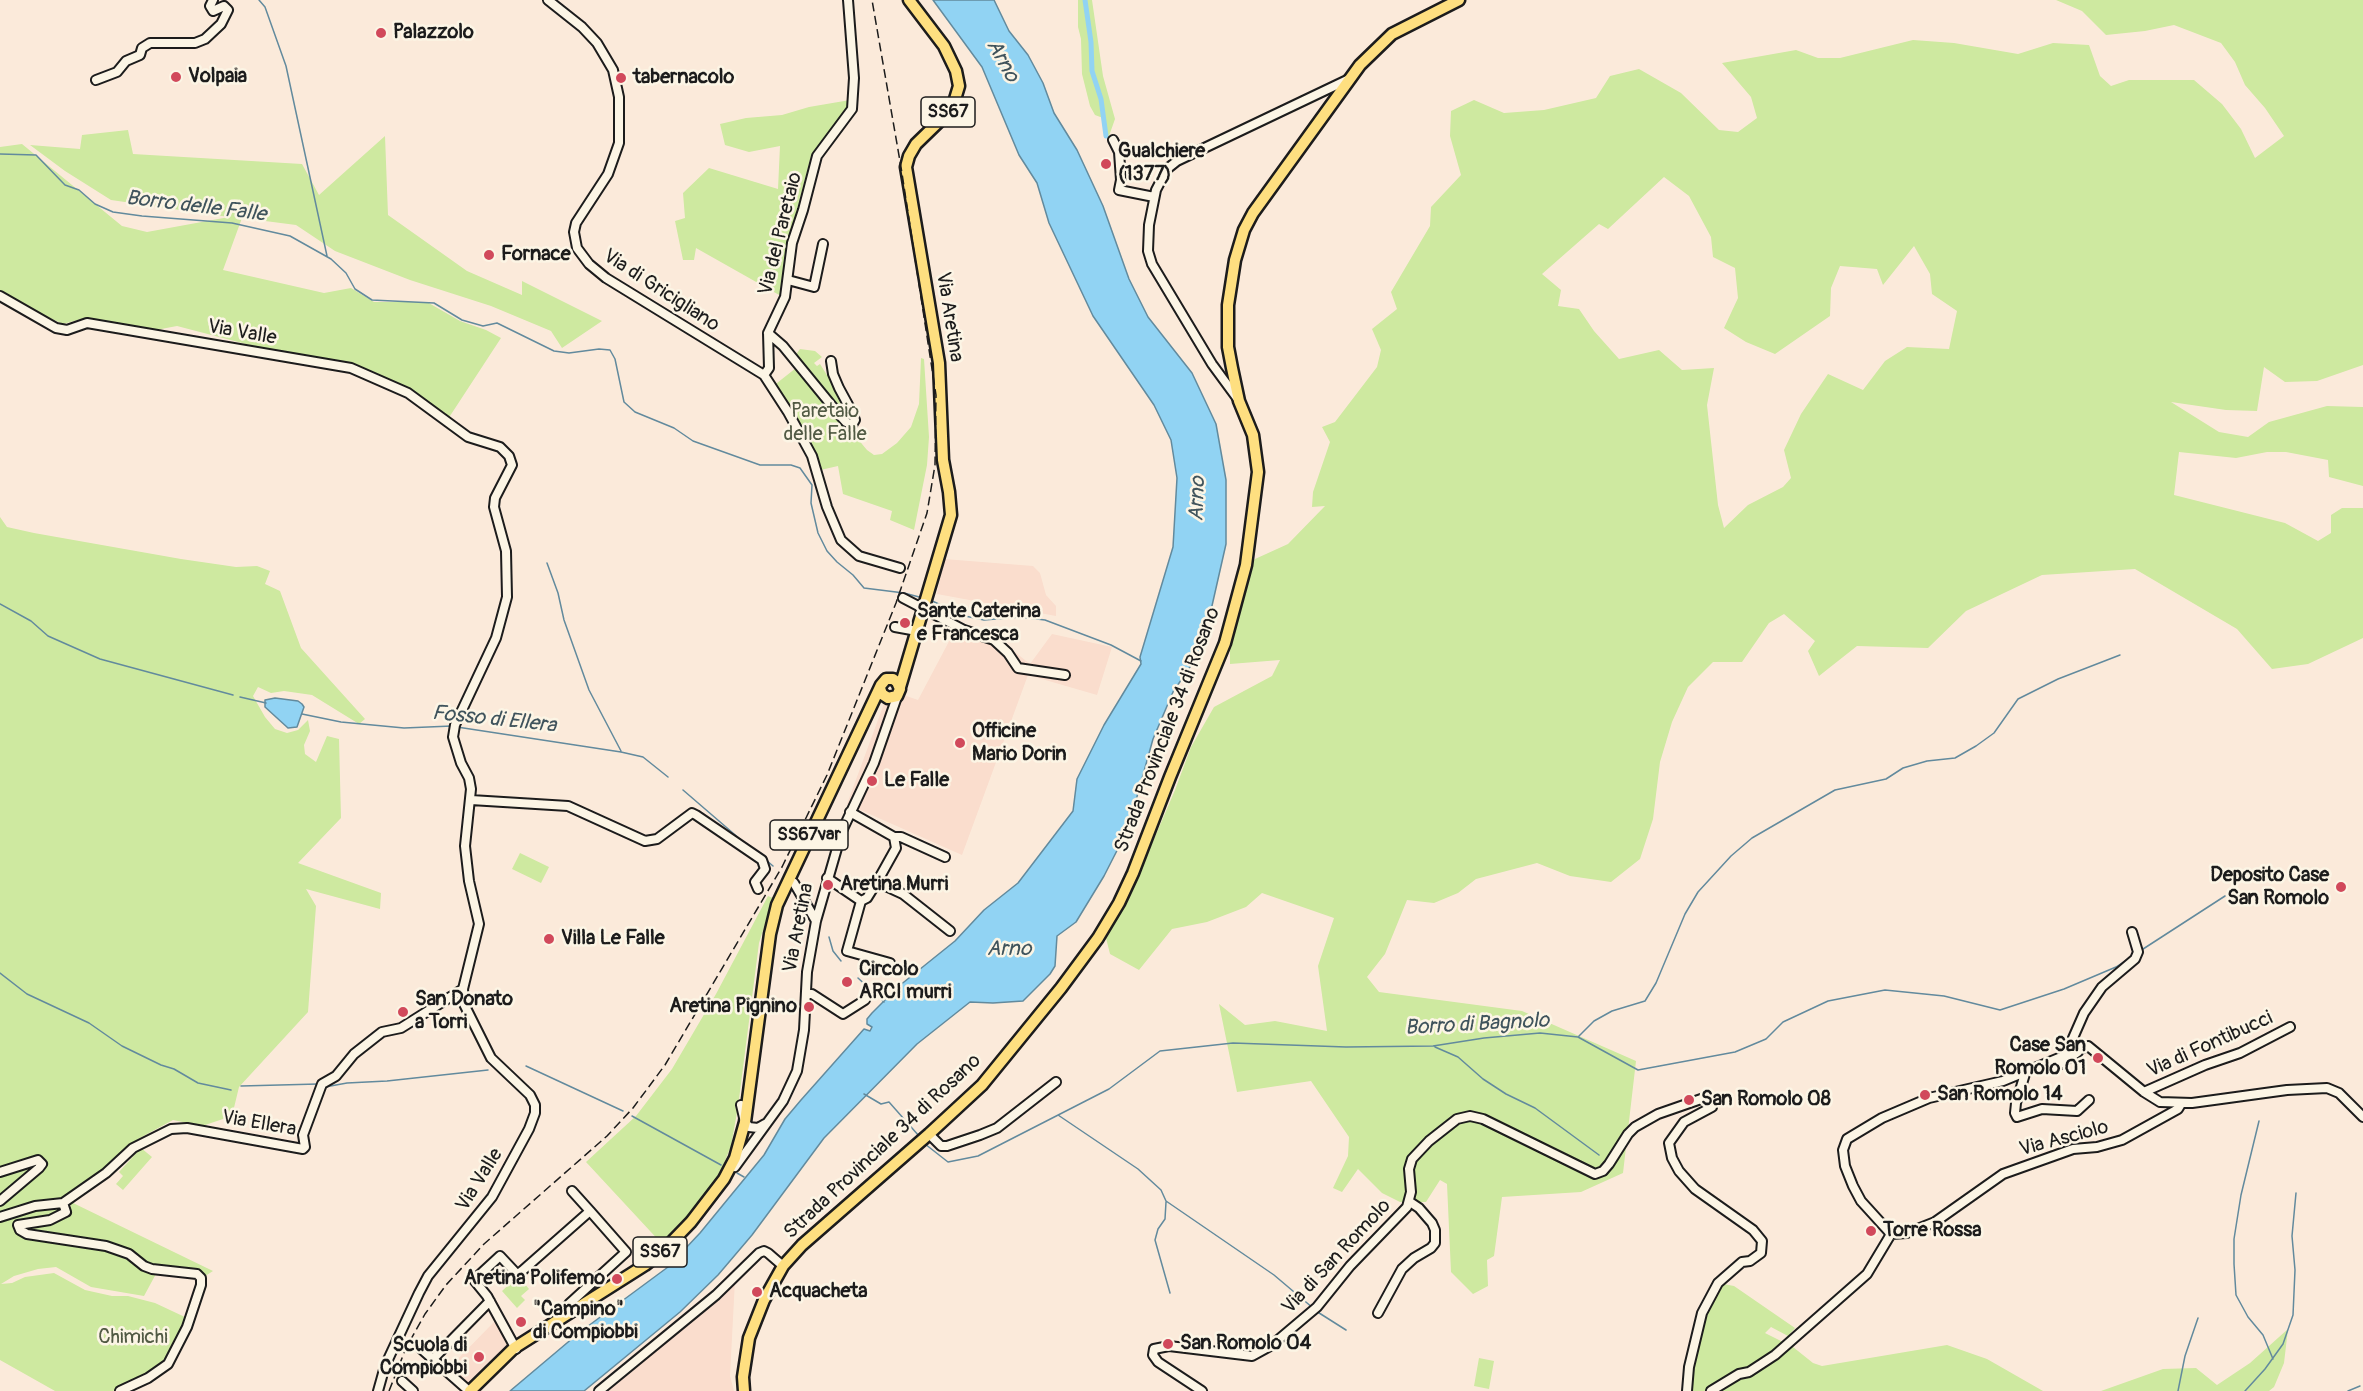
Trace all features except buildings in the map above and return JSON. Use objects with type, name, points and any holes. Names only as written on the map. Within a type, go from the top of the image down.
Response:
[{"type":"main road","name":"Via Aretina","points":[[890,693],[906,667],[918,627],[921,607],[933,582],[951,515],[943,460],[941,396],[932,316],[906,167],[916,144],[951,108],[959,86],[956,71],[944,46],[909,0]]},
{"type":"main road","name":"Strada Provinciale 34 di Rosano","points":[[744,1391],[743,1377],[749,1338],[764,1300],[783,1266],[802,1245],[982,1085],[1061,988],[1098,938],[1133,873],[1225,643],[1246,565],[1258,472],[1253,435],[1239,401],[1228,347],[1228,305],[1234,260],[1244,230],[1253,213],[1349,80],[1376,48],[1392,34],[1412,22],[1459,0]]},
{"type":"main road","points":[[890,693],[896,680],[890,679],[906,667]]},
{"type":"main road","name":"SS67var","points":[[709,1200],[731,1152],[741,1105],[762,961],[784,888],[867,710],[890,693]]},
{"type":"main road","name":"SS67var","points":[[719,1187],[735,1158],[745,1122],[770,934]]},
{"type":"main road","name":"Via Aretina","points":[[469,1391],[514,1348],[645,1265],[664,1250],[719,1187]]},
{"type":"street","points":[[96,80],[117,72],[126,61],[140,55],[142,48],[150,44],[195,43],[205,39],[221,24],[228,10],[224,6],[213,11],[210,6],[213,0]]},
{"type":"street","name":"Via di Gricigliano","points":[[548,0],[582,27],[597,44],[613,70],[618,89],[620,143],[608,174],[576,223],[574,232],[577,248],[589,264],[606,278],[764,375],[812,456],[827,507],[841,540],[859,556],[900,568]]},
{"type":"street","name":"Via del Paretaio","points":[[764,375],[769,368],[768,333],[785,297],[792,243],[817,156],[852,109],[854,78],[848,0]]},
{"type":"street","points":[[1239,401],[1212,364],[1152,264],[1148,251],[1149,225],[1154,197],[1167,169],[1177,160],[1349,80]]},
{"type":"street","points":[[1113,140],[1119,152],[1121,180],[1119,190],[1154,197]]},
{"type":"street","points":[[788,280],[814,287],[823,244]]},
{"type":"street","name":"Via Valle","points":[[0,296],[56,328],[67,330],[87,324],[351,368],[408,393],[468,437],[500,447],[509,456],[512,465],[495,498],[494,507],[506,551],[507,597],[495,638],[455,727],[455,747],[469,778],[471,800]]},
{"type":"street","points":[[768,333],[783,346],[846,422],[852,425],[855,420],[838,388],[831,361]]},
{"type":"street","points":[[903,598],[964,630],[994,640],[1008,653],[1018,668],[1065,675]]},
{"type":"street","points":[[895,627],[918,627]]},
{"type":"street","name":"Via Aretina","points":[[719,1187],[783,1101],[798,1066],[816,921],[827,878],[850,812],[861,792],[894,710],[890,693]]},
{"type":"street","points":[[861,792],[859,809],[863,818]]},
{"type":"street","points":[[463,989],[479,924],[469,881],[465,846],[471,800],[568,806],[645,841],[657,839],[692,813],[762,860],[765,869],[755,882],[758,889]]},
{"type":"street","points":[[850,812],[894,837],[901,837],[945,857]]},
{"type":"street","points":[[890,963],[847,951],[861,901],[867,898],[896,848],[894,837]]},
{"type":"street","points":[[827,878],[861,901]]},
{"type":"street","points":[[877,882],[903,894],[950,931]]},
{"type":"street","points":[[794,883],[816,921]]},
{"type":"street","points":[[2066,1054],[2084,1012],[2102,987],[2135,959],[2138,952],[2132,932]]},
{"type":"street","name":"Via Valle","points":[[378,1391],[386,1366],[419,1293],[429,1276],[492,1197],[524,1139],[535,1113],[535,1105],[530,1095],[491,1058],[466,1011],[463,989]]},
{"type":"street","name":"Via Ellera","points":[[120,1391],[148,1378],[168,1364],[187,1327],[201,1285],[201,1278],[197,1274],[152,1269],[144,1266],[129,1254],[106,1246],[27,1234],[20,1230],[18,1225],[50,1220],[66,1212],[63,1203],[106,1173],[133,1149],[171,1129],[187,1128],[303,1149],[305,1147],[303,1135],[321,1087],[336,1076],[354,1054],[382,1032],[401,1028],[463,989]]},
{"type":"street","points":[[806,994],[814,995],[843,1014],[865,1000]]},
{"type":"street","name":"Via di Fontibucci","points":[[2144,1092],[2205,1065],[2240,1053],[2289,1027]]},
{"type":"street","points":[[1711,1391],[1739,1374],[1749,1372],[1774,1355],[1867,1274],[1891,1234],[1861,1201],[1853,1186],[1845,1166],[1844,1150],[1847,1139],[1882,1118],[1929,1098],[2025,1074],[2088,1046],[2144,1092],[2160,1102],[2181,1104],[2314,1087],[2327,1088],[2339,1094],[2363,1117]]},
{"type":"street","points":[[2034,1070],[2059,1065],[2082,1048]]},
{"type":"street","name":"Via Asciolo","points":[[2025,1074],[2016,1103],[2017,1117],[2042,1109],[2077,1111],[2089,1100]]},
{"type":"street","points":[[929,1134],[941,1146],[980,1135],[997,1128],[1056,1082]]},
{"type":"street","name":"Via di San Romolo","points":[[1202,1391],[1158,1362],[1153,1351],[1162,1346],[1252,1356],[1262,1352],[1317,1307],[1350,1266],[1410,1202],[1409,1169],[1412,1159],[1429,1141],[1457,1119],[1470,1116],[1483,1119],[1595,1174],[1603,1171],[1609,1164],[1635,1127],[1658,1114],[1704,1098],[1711,1100],[1712,1107],[1684,1122],[1675,1133],[1670,1143],[1672,1158],[1679,1171],[1695,1189],[1753,1230],[1762,1241],[1761,1253],[1742,1262],[1718,1283],[1702,1313],[1689,1368],[1687,1391]]},
{"type":"street","name":"Via Asciolo","points":[[1891,1234],[1907,1233],[1935,1222],[2003,1174],[2073,1149],[2097,1148],[2122,1140],[2178,1109],[2181,1104]]},
{"type":"street","points":[[741,1105],[745,1122],[749,1127],[755,1128],[769,1121]]},
{"type":"street","points":[[0,1172],[38,1160],[42,1164],[0,1201]]},
{"type":"street","points":[[569,1304],[626,1252],[572,1191]]},
{"type":"street","points":[[1378,1313],[1402,1269],[1435,1243],[1435,1230],[1432,1223],[1419,1208],[1410,1202]]},
{"type":"street","points":[[0,1217],[34,1206],[63,1203]]},
{"type":"street","points":[[514,1348],[475,1282],[476,1277],[500,1256],[519,1271],[590,1211]]},
{"type":"street","points":[[598,1391],[716,1295],[759,1254],[764,1251],[768,1253],[783,1266]]},
{"type":"street","points":[[597,1279],[604,1291]]},
{"type":"street","points":[[468,1285],[488,1302]]},
{"type":"street","points":[[433,1359],[488,1302]]},
{"type":"street","name":"Via Aretina","points":[[514,1348],[519,1349],[577,1314]]},
{"type":"street","points":[[418,1346],[469,1391]]},
{"type":"street","points":[[402,1381],[413,1391]]},
{"type":"shaded area","points":[[944,559],[1033,566],[1040,573],[1046,595],[1056,606],[1056,616],[937,594]]},
{"type":"shaded area","points":[[955,630],[1006,645],[1030,664],[1052,634],[1112,647],[1097,695],[1028,675],[962,855],[847,804],[889,690],[918,700]]},
{"type":"shaded area","points":[[735,1280],[730,1376],[734,1391],[597,1391]]},
{"type":"shaded area","name":"Scuola di Compiobbi","points":[[494,1322],[510,1345],[469,1387],[448,1369]]},
{"type":"green space","points":[[1078,0],[1092,0],[1103,76],[1115,119],[1109,136],[1106,136],[1103,118],[1095,115],[1090,106],[1082,74]]},
{"type":"green space","points":[[2056,0],[2363,0],[2363,365],[2317,381],[2285,382],[2264,367],[2257,411],[2226,410],[2171,402],[2219,432],[2248,437],[2269,422],[2327,406],[2363,407],[2363,486],[2329,477],[2328,460],[2286,452],[2267,452],[2236,458],[2179,452],[2174,495],[2285,523],[2318,541],[2331,533],[2331,515],[2342,508],[2363,508],[2363,638],[2308,664],[2272,669],[2237,629],[2135,569],[2042,575],[1966,611],[1928,648],[1857,646],[1819,676],[1808,651],[1815,641],[1784,614],[1769,623],[1742,662],[1713,662],[1688,687],[1672,722],[1660,762],[1653,819],[1640,859],[1611,882],[1570,876],[1537,863],[1476,879],[1458,893],[1434,903],[1407,900],[1385,954],[1367,977],[1379,992],[1522,1011],[1636,1061],[1623,1173],[1581,1192],[1502,1197],[1494,1256],[1487,1260],[1488,1286],[1473,1294],[1451,1272],[1447,1184],[1440,1180],[1426,1202],[1400,1202],[1382,1193],[1358,1169],[1342,1192],[1333,1188],[1348,1156],[1349,1137],[1311,1081],[1237,1092],[1219,1004],[1245,1025],[1275,1021],[1327,1031],[1318,966],[1334,918],[1262,893],[1246,907],[1207,922],[1172,929],[1139,970],[1110,954],[1106,938],[1136,881],[1191,747],[1214,707],[1272,676],[1280,660],[1230,664],[1230,646],[1249,567],[1255,559],[1288,544],[1325,506],[1312,507],[1313,492],[1330,442],[1322,427],[1335,422],[1377,367],[1381,350],[1372,329],[1397,309],[1391,292],[1430,226],[1431,207],[1461,175],[1450,136],[1451,111],[1474,100],[1504,113],[1544,110],[1596,98],[1610,76],[1639,69],[1681,93],[1719,130],[1738,132],[1757,118],[1751,97],[1722,63],[1796,50],[1818,58],[1840,58],[1913,40],[1954,43],[2018,54],[2053,43],[2089,45],[2100,76],[2111,86],[2129,80],[2194,80],[2222,104],[2241,129],[2255,158],[2284,136],[2265,108],[2245,85],[2235,62],[2221,43],[2174,25],[2106,35],[2082,11]],"holes":[[[1664,177],[1689,196],[1711,237],[1713,257],[1735,268],[1738,298],[1724,328],[1746,342],[1775,354],[1830,316],[1831,288],[1840,266],[1877,269],[1883,285],[1914,246],[1930,274],[1932,294],[1957,311],[1949,349],[1907,347],[1885,361],[1863,390],[1828,374],[1801,414],[1784,450],[1791,478],[1783,487],[1748,505],[1724,528],[1718,505],[1707,405],[1714,368],[1682,370],[1659,350],[1619,359],[1594,331],[1579,309],[1558,306],[1561,290],[1542,274],[1599,224],[1608,229]]]},
{"type":"green space","points":[[850,100],[841,118],[811,156],[786,252],[781,296],[696,248],[694,260],[683,260],[675,221],[685,218],[683,193],[709,168],[778,189],[780,146],[749,152],[725,145],[720,124],[746,118],[782,115],[809,107]]},
{"type":"green space","points":[[128,130],[133,154],[302,164],[319,195],[385,136],[388,215],[467,271],[522,295],[522,281],[602,321],[562,348],[551,331],[491,306],[410,280],[335,251],[296,225],[242,218],[223,270],[324,293],[351,288],[374,302],[427,302],[460,321],[501,338],[448,419],[384,380],[177,326],[156,330],[85,318],[63,324],[0,295],[0,147],[22,144],[122,226],[147,232],[229,217],[111,200],[65,171],[30,145],[80,149],[82,135]]},
{"type":"green space","name":"Paretaio delle Falle","points":[[800,349],[815,351],[822,357],[814,363],[817,366],[820,364],[854,418],[857,438],[874,455],[882,454],[897,443],[911,427],[919,404],[921,358],[924,359],[929,437],[927,465],[914,530],[890,520],[892,511],[843,494],[838,466],[816,471],[769,383],[777,383],[796,368],[794,357]]},
{"type":"green space","name":"Chimichi","points":[[0,517],[7,527],[34,533],[181,559],[236,567],[257,566],[270,571],[265,584],[280,591],[301,648],[365,719],[359,724],[312,695],[284,691],[271,693],[258,687],[253,696],[275,729],[287,733],[298,730],[308,720],[310,731],[304,745],[305,754],[316,762],[327,736],[339,739],[341,818],[298,863],[381,893],[380,909],[306,889],[316,906],[308,1012],[239,1087],[232,1116],[202,1126],[173,1120],[138,1139],[110,1168],[56,1202],[55,1206],[61,1208],[64,1215],[69,1215],[71,1202],[213,1271],[199,1280],[157,1272],[144,1296],[91,1287],[56,1267],[38,1269],[14,1276],[1,1284],[12,1283],[25,1277],[54,1273],[85,1290],[112,1296],[128,1296],[155,1303],[187,1318],[181,1337],[168,1360],[149,1375],[113,1391],[55,1391],[0,1360]]},
{"type":"green space","points":[[520,853],[549,867],[541,883],[512,869]]},
{"type":"green space","points":[[768,896],[773,898],[759,943],[731,1146],[705,1198],[686,1223],[682,1221],[672,1231],[673,1235],[663,1245],[586,1162],[636,1116],[672,1069],[716,994]]},
{"type":"green space","points":[[141,1148],[152,1157],[123,1190],[116,1184],[123,1176],[119,1172]]},
{"type":"green space","points":[[523,1276],[527,1281],[524,1283],[529,1289],[521,1296],[525,1300],[517,1308],[502,1291],[516,1278],[518,1281]]},
{"type":"green space","points":[[1718,1283],[1734,1286],[1795,1328],[1788,1336],[1771,1327],[1765,1333],[1793,1347],[1813,1363],[1822,1366],[1947,1345],[1987,1359],[2043,1391],[1683,1391],[1702,1313]]},
{"type":"green space","points":[[2288,1329],[2284,1363],[2274,1387],[2269,1391],[2101,1391],[2163,1369],[2196,1368],[2217,1385],[2250,1363]]},
{"type":"green space","points":[[1479,1358],[1494,1361],[1489,1389],[1474,1386]]},
{"type":"water","name":"Arno","points":[[933,0],[994,0],[1009,31],[1028,55],[1043,83],[1054,113],[1077,150],[1103,206],[1129,279],[1148,317],[1192,373],[1216,424],[1226,480],[1226,544],[1209,619],[1198,655],[1173,692],[1153,739],[1128,829],[1104,876],[1076,922],[1057,936],[1055,966],[1050,974],[1023,1001],[970,1002],[917,1044],[824,1138],[752,1235],[718,1275],[680,1312],[584,1391],[510,1391],[580,1332],[668,1267],[700,1233],[764,1155],[785,1119],[801,1100],[864,1029],[870,1031],[872,1027],[867,1024],[867,1019],[872,1013],[899,986],[955,941],[984,910],[1018,883],[1073,811],[1077,779],[1104,725],[1141,664],[1140,657],[1173,547],[1177,478],[1171,440],[1154,405],[1093,316],[1049,223],[1037,183],[1019,155],[982,67]]},
{"type":"water","points":[[275,698],[298,701],[302,704],[304,707],[297,727],[288,728],[265,707],[265,700]]},
{"type":"waterway","points":[[259,0],[265,7],[286,66],[327,256]]},
{"type":"waterway","points":[[1085,0],[1091,42],[1092,71],[1101,99],[1106,136]]},
{"type":"waterway","name":"Borro delle Falle","points":[[0,154],[36,155],[65,185],[79,190],[95,204],[113,212],[232,223],[290,236],[331,259],[346,273],[355,289],[372,300],[434,303],[462,320],[483,326],[497,323],[554,351],[569,353],[599,349],[610,350],[615,359],[624,402],[635,412],[674,428],[693,441],[760,465],[791,465],[800,468],[812,485],[811,503],[818,533],[827,551],[837,562],[864,588],[923,598]]},
{"type":"waterway","points":[[547,563],[589,690],[621,751]]},
{"type":"waterway","name":"Borro delle Falle","points":[[930,600],[965,616],[984,620],[1020,617],[1045,620],[1111,645],[1141,661]]},
{"type":"waterway","name":"Fosso di Ellera","points":[[0,604],[31,621],[48,636],[100,659],[233,695]]},
{"type":"waterway","points":[[1579,1036],[1594,1021],[1612,1011],[1645,1001],[1656,983],[1685,914],[1698,892],[1731,856],[1752,838],[1835,790],[1886,779],[1903,768],[1927,761],[1955,758],[1994,733],[2018,699],[2058,679],[2120,655]]},
{"type":"waterway","name":"Fosso di Ellera","points":[[240,697],[266,703]]},
{"type":"waterway","name":"Fosso di Ellera","points":[[302,714],[341,722],[404,728],[452,726]]},
{"type":"waterway","name":"Fosso di Ellera","points":[[457,727],[643,757],[668,777]]},
{"type":"waterway","name":"Fosso di Ellera","points":[[683,790],[748,846]]},
{"type":"waterway","name":"Fosso di Ellera","points":[[766,860],[773,866]]},
{"type":"waterway","name":"Borro di Bagnolo","points":[[2140,951],[2225,896]]},
{"type":"waterway","name":"Fosso di Ellera","points":[[829,937],[833,951],[841,961]]},
{"type":"waterway","name":"Borro di Bagnolo","points":[[925,1144],[948,1162],[978,1156],[1109,1089],[1160,1051],[1233,1043],[1346,1047],[1433,1046],[1540,1033],[1578,1037],[1638,1070],[1735,1052],[1766,1039],[1783,1022],[1828,1001],[1885,990],[1944,996],[2000,1010],[2064,989],[2116,967],[2134,955]]},
{"type":"waterway","points":[[0,973],[27,994],[89,1023],[122,1046],[174,1069],[198,1083],[231,1090]]},
{"type":"waterway","name":"Fosso di Ellera","points":[[858,978],[884,1002]]},
{"type":"waterway","points":[[1435,1047],[1458,1057],[1483,1079],[1506,1094],[1535,1108],[1599,1155]]},
{"type":"waterway","points":[[526,1066],[623,1111]]},
{"type":"waterway","points":[[325,1087],[488,1070]]},
{"type":"waterway","points":[[241,1086],[318,1084]]},
{"type":"waterway","name":"Borro di Bagnolo","points":[[864,1094],[881,1104],[889,1102],[919,1136]]},
{"type":"waterway","points":[[1058,1115],[1138,1169],[1161,1190],[1166,1201],[1274,1275],[1313,1308]]},
{"type":"waterway","points":[[632,1116],[721,1165]]},
{"type":"waterway","points":[[2259,1121],[2241,1195],[2234,1239],[2234,1264],[2236,1295],[2248,1317],[2263,1335],[2273,1359]]},
{"type":"waterway","points":[[737,1173],[744,1177]]},
{"type":"waterway","points":[[2245,1391],[2283,1344],[2293,1315],[2295,1270],[2292,1236],[2296,1193]]},
{"type":"waterway","points":[[1166,1202],[1165,1219],[1158,1229],[1155,1240],[1170,1293]]},
{"type":"waterway","points":[[1316,1311],[1346,1330]]},
{"type":"waterway","points":[[2178,1391],[2185,1356],[2198,1318]]},
{"type":"waterway","points":[[2348,1391],[2360,1386]]},
{"type":"railway","points":[[389,1391],[406,1348],[425,1314],[446,1285],[484,1244],[607,1136],[633,1108],[665,1065],[782,867],[827,775],[896,603],[927,513],[935,465],[936,395],[901,167],[872,0]]},
{"type":"place","name":"Palazzolo","points":[[381,33]]},
{"type":"place","name":"Volpaia","points":[[176,77]]},
{"type":"place","name":"tabernacolo","points":[[621,78]]},
{"type":"place","name":"Gualchiere (1377)","points":[[1106,164]]},
{"type":"place","name":"Fornace","points":[[489,255]]},
{"type":"place","name":"Sante Caterina e Francesca","points":[[905,623]]},
{"type":"place","name":"Officine Mario Dorin","points":[[960,743]]},
{"type":"place","name":"Le Falle","points":[[872,781]]},
{"type":"place","name":"Aretina Murri","points":[[828,885]]},
{"type":"place","name":"Deposito Case San Romolo","points":[[2341,887]]},
{"type":"place","name":"Villa Le Falle","points":[[549,939]]},
{"type":"place","name":"Circolo ARCI murri","points":[[847,982]]},
{"type":"place","name":"Aretina Pignino","points":[[809,1007]]},
{"type":"place","name":"San Donato a Torri","points":[[403,1012]]},
{"type":"place","name":"Case San Romolo 01","points":[[2098,1058]]},
{"type":"place","name":"San Romolo 14","points":[[1925,1095]]},
{"type":"place","name":"San Romolo 08","points":[[1689,1100]]},
{"type":"place","name":"Torre Rossa","points":[[1871,1231]]},
{"type":"place","name":"Aretina Polifemo","points":[[617,1279]]},
{"type":"place","name":"Acquacheta","points":[[757,1292]]},
{"type":"place","name":"\"Campino\" di Compiobbi","points":[[521,1322]]},
{"type":"place","name":"San Romolo 04","points":[[1168,1344]]},
{"type":"place","name":"Scuola di Compiobbi","points":[[479,1357]]}]
